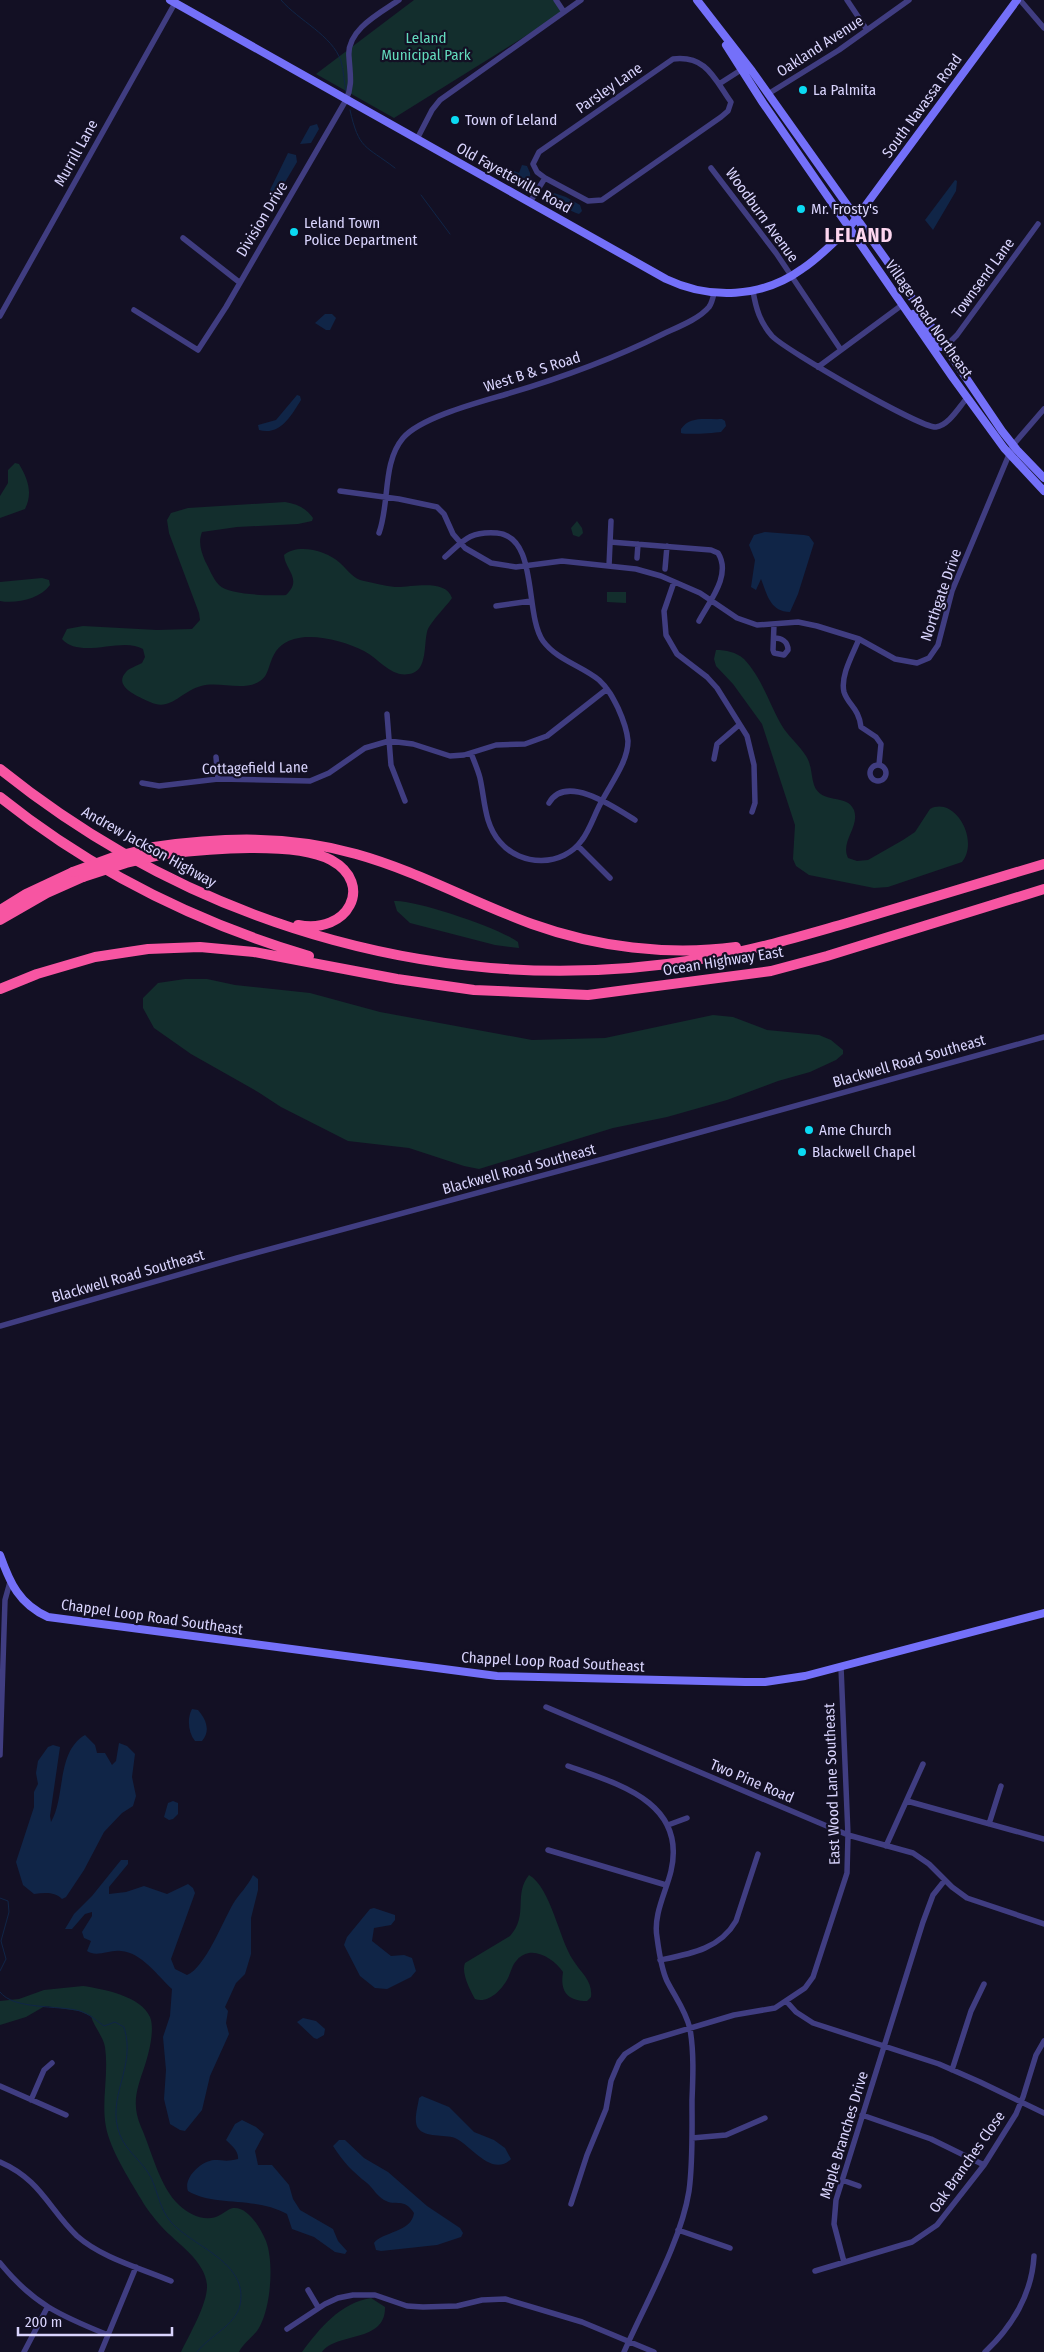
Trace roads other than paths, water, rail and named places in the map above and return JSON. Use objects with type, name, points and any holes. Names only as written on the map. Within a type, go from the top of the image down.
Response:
[{"type":"highway","name":"Andrew Jackson Highway","points":[[0,769],[50,808],[107,845],[176,882],[248,913],[318,936],[400,956],[471,966],[546,971],[612,969],[668,964],[747,950],[799,937]]},
{"type":"highway","points":[[0,796],[60,840],[120,877],[194,914],[277,946],[398,979]]},
{"type":"highway","points":[[0,910],[26,894],[78,874],[114,857],[154,847],[215,840],[243,839],[302,843],[341,850],[407,870],[532,924],[583,938],[628,946],[666,950],[707,949],[799,937]]},
{"type":"highway","points":[[0,920],[78,874],[165,854],[228,848],[306,853],[323,857],[336,863],[347,874],[352,886],[352,899],[346,912],[329,925],[304,926],[248,913]]},
{"type":"highway","name":"Ocean Highway East","points":[[799,937],[1044,864]]},
{"type":"highway","name":"Ocean Highway East","points":[[398,979],[474,990],[588,995],[702,982],[771,971],[827,956],[1044,889]]},
{"type":"highway","points":[[0,989],[37,974],[76,962],[135,950],[177,947],[254,952],[398,979]]},
{"type":"street","name":"Division Drive","points":[[134,310],[198,350],[352,88],[348,54],[353,40],[365,24],[399,0]]},
{"type":"street","points":[[556,0],[564,12]]},
{"type":"street","points":[[417,139],[432,110],[440,100],[581,0]]},
{"type":"street","name":"Village Road Northeast","points":[[697,0],[849,228],[967,398],[1009,454],[1044,491]]},
{"type":"street","points":[[847,0],[867,30]]},
{"type":"street","name":"Oakland Avenue","points":[[768,94],[867,30],[909,0]]},
{"type":"street","points":[[1018,0],[1044,28]]},
{"type":"street","name":"South Navassa Road","points":[[849,228],[1018,0]]},
{"type":"street","name":"Old Fayetteville Road","points":[[172,2],[672,282],[691,289],[714,293],[753,291],[791,277],[814,261],[849,228]]},
{"type":"street","name":"Murrill Lane","points":[[0,316],[172,2]]},
{"type":"street","name":"Parsley Lane","points":[[686,57],[702,64],[731,102],[728,111],[602,200],[588,201],[546,178],[537,172],[533,164],[539,152],[673,59],[686,57]]},
{"type":"street","points":[[719,84],[744,68]]},
{"type":"street","name":"Village Road Northeast","points":[[744,68],[768,94],[946,346],[1013,445],[1044,478]]},
{"type":"street","name":"Woodburn Avenue","points":[[712,168],[841,350]]},
{"type":"street","points":[[530,202],[546,178]]},
{"type":"street","name":"Townsend Lane","points":[[946,346],[957,335],[1038,224]]},
{"type":"street","points":[[183,238],[239,282]]},
{"type":"street","points":[[753,291],[756,309],[761,321],[774,338],[794,353],[818,367],[901,412],[932,427],[945,423],[967,398]]},
{"type":"street","name":"West B & S Road","points":[[379,533],[388,497],[393,454],[398,445],[411,431],[459,409],[614,358],[681,326],[706,310],[712,302],[714,293]]},
{"type":"street","points":[[818,367],[900,302],[924,326],[937,344],[941,347],[946,346]]},
{"type":"street","name":"Northgate Drive","points":[[340,491],[388,497],[437,507],[444,514],[450,529],[460,543],[471,552],[491,563],[508,566],[526,566],[556,561],[645,571],[712,599],[737,618],[757,625],[798,622],[858,639],[904,662],[923,661],[934,652],[941,635],[952,591],[1013,445],[1044,409]]},
{"type":"street","points":[[608,566],[611,521]]},
{"type":"street","points":[[445,557],[460,543],[478,532],[504,534],[517,544],[522,552],[526,566],[536,627],[548,646],[593,676],[608,690],[625,724],[628,744],[622,764],[589,830],[578,846],[561,857],[547,860],[532,860],[509,852],[498,840],[488,821],[480,776],[471,753]]},
{"type":"street","points":[[610,542],[711,550],[718,553],[722,570],[718,586],[699,620]]},
{"type":"street","points":[[637,558],[638,544]]},
{"type":"street","points":[[665,569],[667,546]]},
{"type":"street","points":[[674,582],[665,604],[663,618],[668,642],[683,660],[701,672],[717,688],[749,742],[754,759],[754,803],[752,812]]},
{"type":"street","points":[[496,606],[531,601]]},
{"type":"street","points":[[774,625],[774,638]]},
{"type":"street","points":[[858,639],[844,678],[844,693],[860,716],[861,728],[876,737],[880,744],[879,765]]},
{"type":"street","name":"Cottagefield Lane","points":[[142,783],[159,786],[218,779],[310,781],[328,773],[365,748],[389,741],[413,744],[443,755],[457,756],[490,746],[518,745],[539,740],[608,690]]},
{"type":"street","points":[[387,714],[393,772],[405,801]]},
{"type":"street","points":[[714,759],[717,744],[739,725]]},
{"type":"street","points":[[216,757],[218,779]]},
{"type":"street","points":[[549,803],[557,794],[568,791],[580,792],[602,801],[635,820]]},
{"type":"street","points":[[578,846],[610,878]]},
{"type":"street","name":"Blackwell Road Southeast","points":[[0,1326],[237,1258],[598,1161],[1044,1037]]},
{"type":"street","name":"Chappel Loop Road Southeast","points":[[0,1555],[14,1591],[31,1608],[48,1617],[497,1676],[752,1682],[788,1679],[841,1667],[1044,1613]]},
{"type":"street","points":[[0,1755],[5,1600],[10,1582]]},
{"type":"street","name":"East Wood Lane Southeast","points":[[571,2204],[587,2155],[606,2108],[611,2082],[619,2062],[635,2046],[734,2015],[775,2008],[787,2002],[805,1988],[818,1967],[847,1873],[848,1835],[841,1667]]},
{"type":"street","name":"Two Pine Road","points":[[546,1707],[848,1835],[920,1856],[959,1893],[975,1902],[1044,1924]]},
{"type":"street","points":[[886,1846],[923,1764]]},
{"type":"street","points":[[568,1766],[637,1794],[652,1804],[668,1825],[673,1844],[671,1870],[661,1902],[656,1935],[660,1960],[666,1979],[683,2008],[690,2028],[692,2138],[689,2191],[678,2230],[624,2352]]},
{"type":"street","points":[[989,1824],[1001,1786]]},
{"type":"street","points":[[907,1801],[1044,1839]]},
{"type":"street","points":[[668,1825],[688,1818]]},
{"type":"street","points":[[548,1850],[666,1885]]},
{"type":"street","points":[[660,1960],[698,1952],[711,1946],[730,1930],[736,1920],[758,1854]]},
{"type":"street","name":"Maple Branches Drive","points":[[844,2262],[835,2232],[834,2217],[842,2180],[926,1912],[933,1896],[944,1880]]},
{"type":"street","points":[[952,2070],[971,2011],[984,1984]]},
{"type":"street","points":[[787,2002],[796,2012],[813,2023],[884,2045],[952,2070],[1044,2114]]},
{"type":"street","name":"Oak Branches Close","points":[[814,2271],[912,2242],[937,2226],[984,2165],[1022,2102],[1036,2056],[1044,2041]]},
{"type":"street","points":[[32,2100],[44,2070],[52,2063]]},
{"type":"street","points":[[0,2086],[66,2115]]},
{"type":"street","points":[[862,2115],[932,2139],[984,2165]]},
{"type":"street","points":[[692,2138],[726,2135],[765,2118]]},
{"type":"street","points":[[0,2162],[18,2171],[33,2183],[69,2228],[83,2240],[103,2253],[171,2281]]},
{"type":"street","points":[[842,2180],[860,2186]]},
{"type":"street","points":[[678,2230],[730,2248]]},
{"type":"street","points":[[984,2352],[1001,2337],[1016,2315],[1033,2272],[1034,2256]]},
{"type":"street","points":[[0,2263],[23,2289],[47,2308],[108,2335]]},
{"type":"street","points":[[101,2352],[136,2267]]},
{"type":"street","points":[[308,2290],[318,2308]]},
{"type":"street","points":[[287,2329],[318,2308],[338,2298],[353,2295],[375,2295],[407,2306],[432,2307],[461,2306],[482,2300],[505,2299],[582,2322],[654,2352]]},
{"type":"street","points":[[24,2352],[47,2308]]},
{"type":"water","points":[[317,124],[319,129],[311,143],[300,144],[310,126]]},
{"type":"water","points":[[288,153],[296,155],[297,162],[275,199],[270,190]]},
{"type":"water","points":[[522,165],[527,166],[530,173],[531,186],[527,188],[501,173],[507,168],[519,173]]},
{"type":"water","points":[[955,180],[957,181],[956,191],[933,230],[925,220]]},
{"type":"water","points":[[554,193],[580,205],[582,211],[579,214],[556,204],[551,198]]},
{"type":"water","points":[[325,314],[332,314],[336,318],[330,330],[326,330],[315,323]]},
{"type":"water","points":[[297,395],[300,396],[301,400],[284,423],[273,430],[259,430],[258,425],[276,420]]},
{"type":"water","points":[[722,419],[725,421],[726,426],[721,432],[681,433],[681,429],[685,425],[694,420]]},
{"type":"water","points":[[765,532],[809,536],[814,543],[798,594],[790,612],[783,611],[774,606],[761,579],[756,590],[751,587],[755,560],[749,545],[754,535]]},
{"type":"water","points":[[192,1709],[198,1710],[205,1721],[207,1729],[202,1741],[195,1741],[191,1733],[189,1721]]},
{"type":"water","points":[[85,1735],[95,1745],[97,1753],[105,1753],[112,1765],[116,1761],[119,1743],[127,1746],[135,1754],[132,1777],[136,1796],[133,1806],[122,1813],[104,1832],[84,1870],[66,1897],[62,1899],[52,1894],[34,1894],[23,1885],[16,1862],[34,1807],[34,1792],[38,1784],[36,1773],[38,1761],[48,1747],[53,1745],[60,1747],[50,1816],[51,1822],[59,1800],[65,1763],[76,1743]]},
{"type":"water","points":[[173,1801],[178,1803],[178,1814],[169,1820],[164,1817],[168,1803]]},
{"type":"water","points":[[121,1860],[128,1860],[128,1864],[109,1887],[109,1894],[126,1892],[144,1886],[167,1894],[188,1884],[193,1888],[195,1893],[171,1959],[175,1969],[187,1975],[194,1971],[207,1954],[233,1904],[253,1875],[258,1879],[258,1890],[251,1918],[251,1954],[245,1974],[236,1983],[225,2007],[228,2011],[226,2023],[229,2034],[210,2076],[202,2110],[185,2131],[170,2124],[164,2099],[166,2070],[163,2037],[170,2016],[172,1989],[149,1965],[128,1952],[112,1951],[95,1954],[87,1951],[91,1941],[84,1938],[82,1932],[92,1916],[92,1912],[85,1914],[72,1929],[65,1929],[74,1914],[92,1896]]},
{"type":"water","points":[[374,1908],[395,1915],[395,1920],[391,1925],[374,1928],[372,1941],[391,1956],[404,1955],[412,1958],[416,1971],[411,1977],[387,1989],[375,1988],[360,1976],[344,1945],[347,1937],[370,1909]]},
{"type":"water","points":[[303,2018],[316,2021],[325,2029],[324,2035],[317,2039],[314,2038],[297,2022]]},
{"type":"water","points":[[422,2096],[449,2107],[474,2132],[494,2140],[505,2148],[511,2159],[504,2164],[496,2165],[489,2163],[455,2138],[430,2135],[421,2131],[418,2128],[416,2118],[419,2098]]},
{"type":"water","points":[[242,2120],[256,2127],[264,2134],[255,2151],[258,2165],[272,2165],[289,2185],[293,2199],[300,2210],[333,2229],[338,2241],[347,2251],[345,2254],[335,2252],[314,2237],[292,2229],[287,2214],[275,2208],[210,2199],[188,2191],[188,2181],[194,2171],[204,2163],[214,2160],[228,2161],[238,2159],[236,2151],[226,2140],[235,2124]]},
{"type":"water","points":[[339,2140],[345,2140],[364,2158],[388,2172],[427,2206],[460,2228],[463,2233],[461,2237],[437,2245],[376,2250],[374,2243],[378,2239],[403,2228],[412,2219],[414,2213],[407,2205],[388,2202],[382,2198],[353,2171],[333,2146]]},
{"type":"waterway","points":[[281,0],[288,8],[323,36],[337,52],[342,65],[346,92]]},
{"type":"waterway","points":[[350,110],[360,140],[370,150],[395,168]]},
{"type":"waterway","points":[[421,195],[450,234]]},
{"type":"waterway","points":[[0,1898],[8,1901],[9,1912],[1,1941],[6,1959],[0,1971]]},
{"type":"waterway","points":[[0,1992],[6,1998],[15,2002],[80,2011],[104,2026],[115,2022],[124,2027],[127,2056],[116,2108],[116,2121],[120,2135],[125,2145],[144,2166],[150,2176],[163,2210],[171,2222],[228,2266],[236,2277],[241,2290],[240,2305],[233,2319],[197,2352]]},
{"type":"place","name":"La Palmita","points":[[803,90]]},
{"type":"place","name":"Town of Leland","points":[[455,120]]},
{"type":"place","name":"Mr. Frosty's","points":[[801,209]]},
{"type":"place","name":"Leland Town Police Department","points":[[294,232]]},
{"type":"place","name":"Ame Church","points":[[809,1130]]},
{"type":"place","name":"Blackwell Chapel","points":[[802,1152]]},
{"type":"district","name":"LELAND","points":[[859,235]]},
{"type":"park label","name":"Leland Municipal Park","points":[[426,46]]}]
